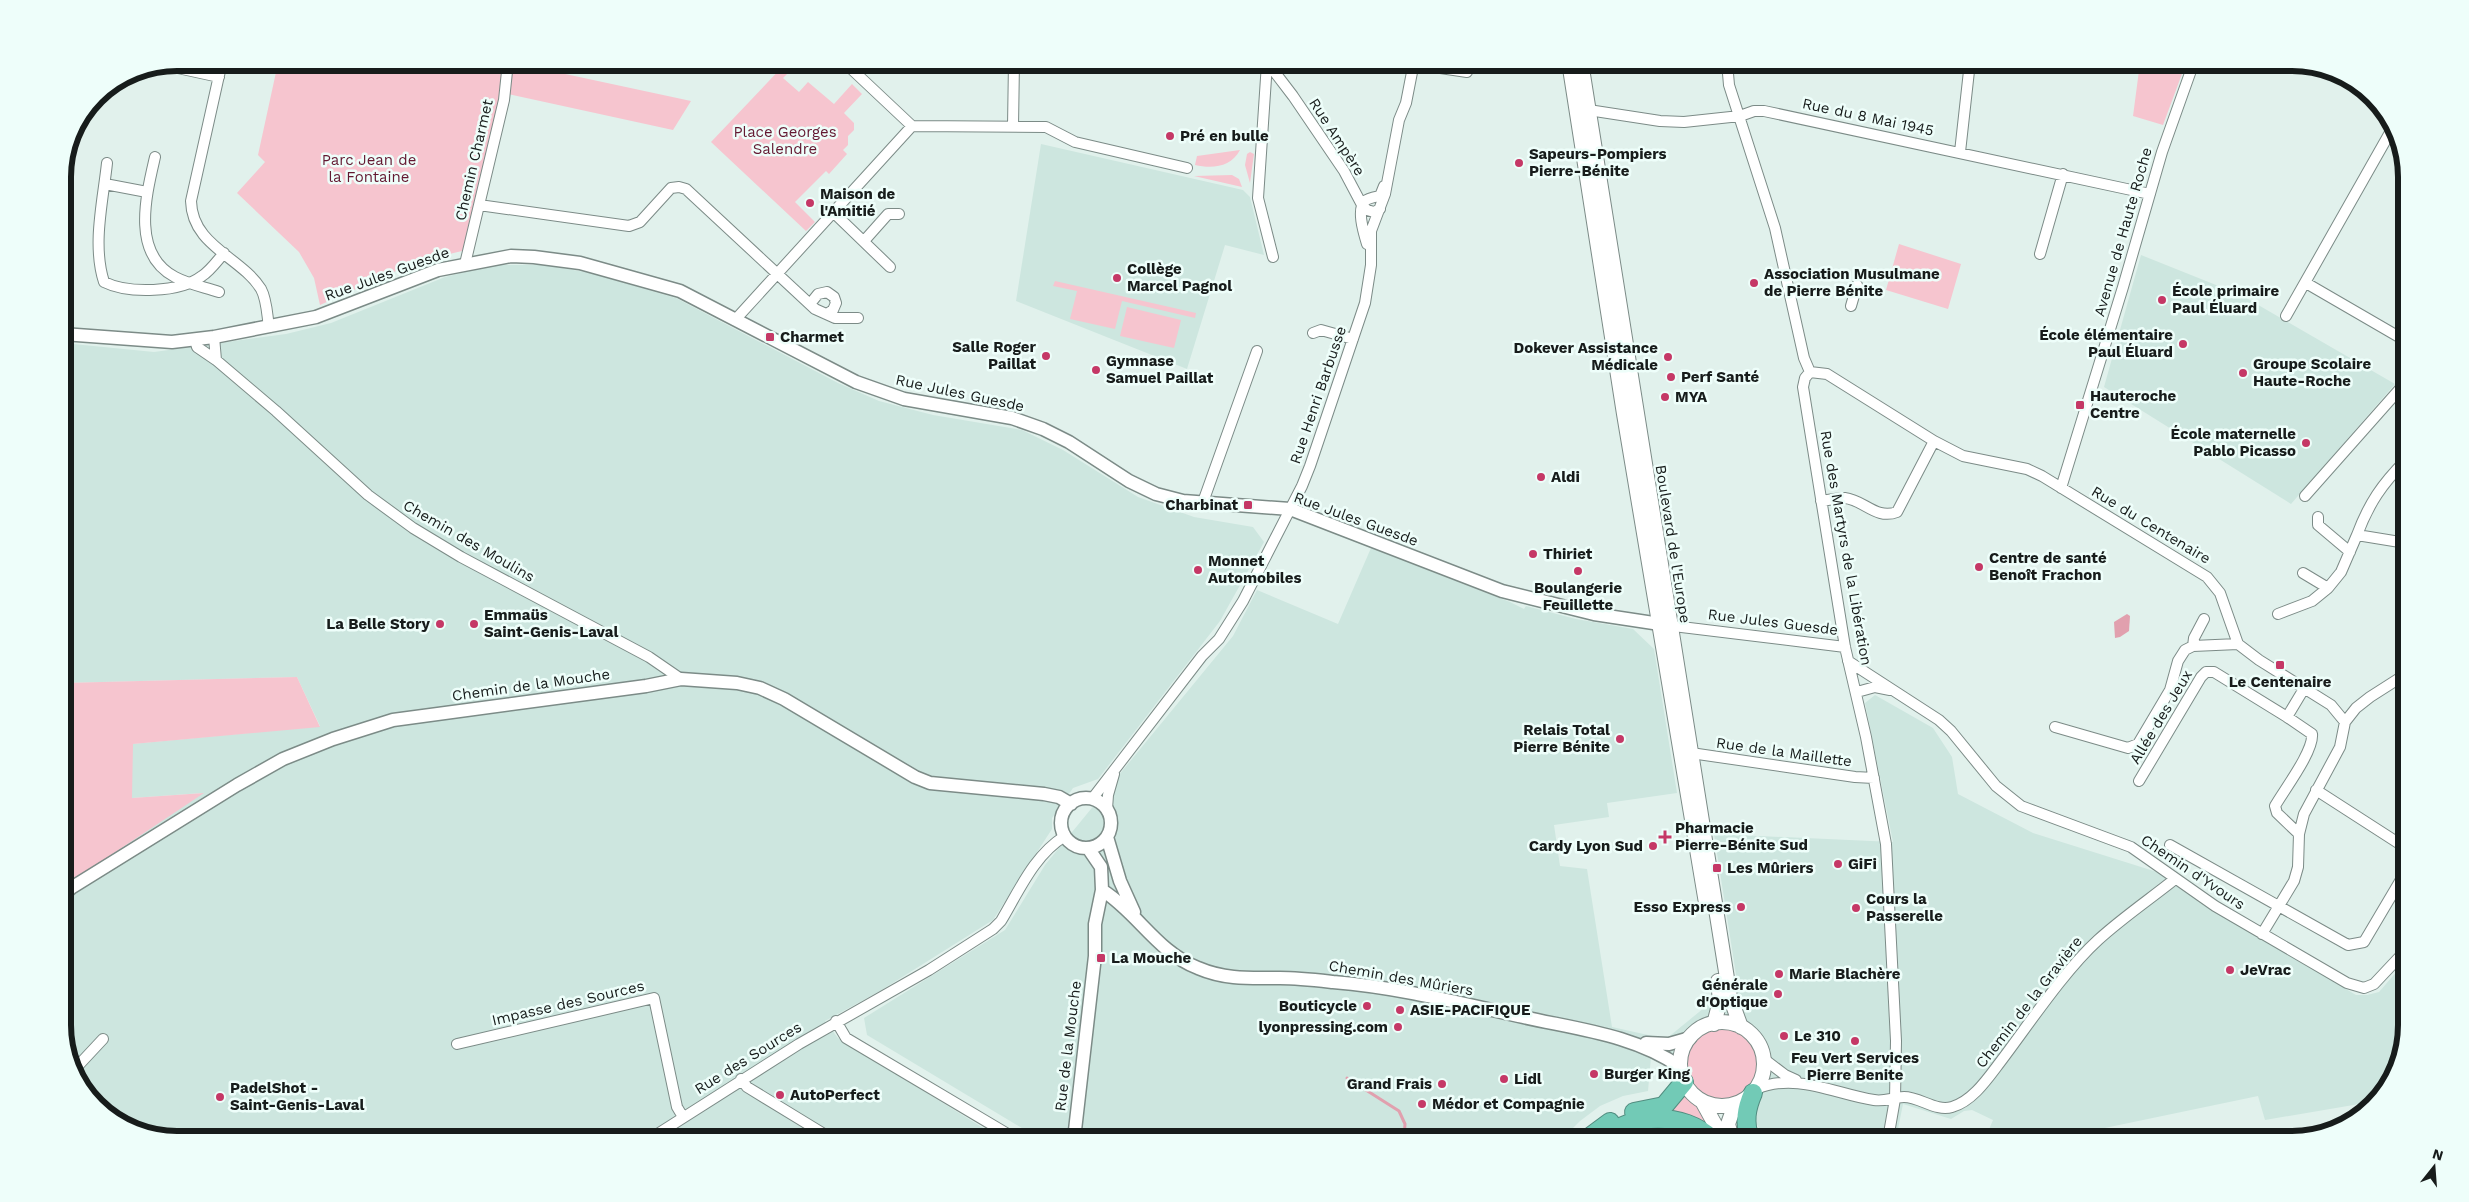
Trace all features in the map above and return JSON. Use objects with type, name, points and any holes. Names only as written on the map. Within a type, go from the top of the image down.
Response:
[{"type":"highway","points":[[1598,1131],[1611,1121],[1628,1113],[1664,1106],[1682,1074]]},
{"type":"highway","points":[[1748,1131],[1746,1117],[1755,1091]]},
{"type":"highway","points":[[1614,1131],[1629,1124],[1648,1119],[1668,1119],[1686,1122],[1703,1131]]},
{"type":"main road","name":"Boulevard de l'Europe","points":[[1572,71],[1583,109]]},
{"type":"main road","name":"Boulevard de l'Europe","points":[[1581,71],[1583,109],[1720,992],[1720,1002],[1714,1024]]},
{"type":"main road","name":"Boulevard de l'Europe","points":[[1664,625],[1692,753],[1730,997],[1741,1028]]},
{"type":"main road","points":[[1723,1023],[1741,1028],[1754,1037],[1764,1059],[1762,1078],[1755,1091],[1735,1104],[1716,1106],[1702,1101],[1692,1093],[1682,1074],[1682,1051],[1690,1038],[1705,1026],[1723,1023]]},
{"type":"main road","points":[[1702,1101],[1718,1131]]},
{"type":"main road","points":[[1730,1131],[1728,1124],[1735,1104]]},
{"type":"street","points":[[191,71],[218,77]]},
{"type":"street","points":[[220,71],[191,201],[192,212],[201,233],[260,289],[265,303],[269,327]]},
{"type":"street","name":"Chemin Charmet","points":[[465,264],[504,100],[507,71]]},
{"type":"street","points":[[854,71],[912,126],[1046,127],[1075,142],[1187,168]]},
{"type":"street","points":[[1013,126],[1014,71]]},
{"type":"street","points":[[1266,71],[1258,198],[1273,257]]},
{"type":"street","name":"Rue Ampère","points":[[1273,71],[1293,96],[1344,171],[1362,205]]},
{"type":"street","name":"Rue Henri Barbusse","points":[[1092,799],[1202,656],[1219,639],[1233,617],[1302,486],[1365,303],[1372,232],[1380,209],[1412,71]]},
{"type":"street","points":[[1728,71],[1729,84],[1775,228],[1804,358],[1810,372],[1828,374],[1934,441],[1963,456],[2028,469],[2061,488]]},
{"type":"street","points":[[1960,152],[1969,71]]},
{"type":"street","name":"Avenue de Haute Roche","points":[[2061,488],[2165,143],[2191,71]]},
{"type":"street","name":"Rue du 8 Mai 1945","points":[[1583,109],[1660,121],[1684,122],[1740,116],[1754,111],[1764,111],[2150,194]]},
{"type":"street","points":[[735,320],[912,126]]},
{"type":"street","points":[[2286,316],[2389,134]]},
{"type":"street","points":[[155,157],[145,205],[147,244],[154,262],[174,276],[189,283],[219,292]]},
{"type":"street","points":[[108,163],[100,228],[100,271],[104,282],[115,288],[172,290],[202,276],[224,253]]},
{"type":"street","points":[[2040,254],[2063,174]]},
{"type":"street","points":[[1380,209],[1374,212],[1367,210],[1362,205],[1365,200],[1380,196],[1386,183]]},
{"type":"street","points":[[105,184],[147,192]]},
{"type":"street","points":[[479,205],[629,226],[640,222],[671,188],[679,186],[686,189],[815,309],[835,318],[858,318]]},
{"type":"street","name":"Rue Henri Barbusse","points":[[1362,205],[1365,238],[1371,254]]},
{"type":"street","points":[[833,212],[890,267]]},
{"type":"street","points":[[864,241],[888,214],[898,214]]},
{"type":"street","name":"Rue Jules Guesde","points":[[71,334],[172,342],[195,340],[316,317],[438,270],[465,264],[511,256],[580,263],[667,286],[856,382],[881,392],[932,406],[1012,418],[1052,434],[1129,481],[1156,494],[1203,502],[1290,509],[1502,591],[1612,618],[1845,647]]},
{"type":"street","points":[[2306,283],[2398,335]]},
{"type":"street","points":[[1851,306],[1857,284]]},
{"type":"street","points":[[810,304],[818,294],[828,292],[834,297],[836,303],[833,310],[827,314]]},
{"type":"street","points":[[1313,333],[1321,330],[1353,339]]},
{"type":"street","points":[[214,337],[216,360]]},
{"type":"street","name":"Chemin des Moulins","points":[[195,340],[197,347],[216,360],[368,495],[413,528],[461,557],[650,657],[681,679]]},
{"type":"street","points":[[1203,502],[1257,351]]},
{"type":"street","name":"Rue des Martyrs de la Libération","points":[[1810,372],[1805,378],[1803,387],[1821,501],[1845,647],[1857,692],[1886,844],[1896,1041],[1895,1099],[1890,1131]]},
{"type":"street","points":[[2305,496],[2398,393]]},
{"type":"street","points":[[1821,501],[1846,498],[1881,514],[1890,515],[1897,512],[1934,441]]},
{"type":"street","points":[[2278,614],[2312,602],[2328,588],[2341,572],[2367,509],[2385,480],[2398,468]]},
{"type":"street","name":"Rue du Centenaire","points":[[2061,488],[2207,576],[2215,584],[2224,600],[2231,628],[2238,644]]},
{"type":"street","points":[[2318,517],[2318,525],[2350,552]]},
{"type":"street","points":[[2357,535],[2398,542]]},
{"type":"street","points":[[2303,573],[2328,588]]},
{"type":"street","points":[[2193,646],[2194,638],[2204,619]]},
{"type":"street","points":[[2055,728],[2128,748],[2138,744],[2170,690],[2178,661],[2185,650],[2193,646],[2238,644],[2331,705],[2345,722]]},
{"type":"street","name":"Chemin d'Yvours","points":[[1848,661],[1939,720],[1951,731],[1996,786],[2021,806],[2130,847],[2215,906],[2347,983],[2364,988],[2374,984],[2398,958]]},
{"type":"street","name":"Allée des Jeux","points":[[2139,780],[2201,677],[2206,672],[2214,672],[2312,734],[2312,740],[2304,758],[2275,806],[2277,813],[2299,834]]},
{"type":"street","name":"Chemin de la Mouche","points":[[71,888],[237,785],[283,759],[333,738],[393,720],[641,687],[681,679],[738,683],[760,688],[784,699],[915,777],[930,783],[1023,794],[1044,794],[1059,797],[1067,809]]},
{"type":"street","points":[[2262,934],[2294,881],[2298,868],[2299,834],[2304,814],[2340,747],[2345,722],[2356,708],[2370,696],[2398,679]]},
{"type":"street","name":"Chemin d'Yvours","points":[[1857,692],[1875,687],[1893,691]]},
{"type":"street","points":[[2287,717],[2305,687]]},
{"type":"street","name":"Rue de la Maillette","points":[[1692,753],[1856,778],[1874,778]]},
{"type":"street","name":"Rue Henri Barbusse","points":[[1107,808],[1113,778],[1122,760]]},
{"type":"street","points":[[2316,790],[2398,843]]},
{"type":"street","points":[[1092,799],[1107,808],[1111,826],[1107,837],[1095,846],[1088,848],[1075,845],[1062,829],[1067,809],[1077,800],[1092,799]]},
{"type":"street","name":"Rue des Sources","points":[[665,1131],[741,1079],[836,1021],[930,970],[993,929],[1001,921],[1038,859],[1054,843],[1066,836]]},
{"type":"street","name":"Chemin des Mûriers","points":[[1107,837],[1116,869],[1141,925]]},
{"type":"street","points":[[2170,845],[2348,945],[2358,945],[2364,942],[2398,885]]},
{"type":"street","name":"Rue de la Mouche","points":[[1088,848],[1100,867],[1106,892]]},
{"type":"street","name":"Rue de la Mouche","points":[[1075,1131],[1095,956],[1095,924],[1116,869]]},
{"type":"street","name":"Chemin de la Gravière","points":[[1895,1099],[1904,1097],[1943,1108],[1952,1107],[1975,1093],[2068,974],[2097,941],[2175,879]]},
{"type":"street","name":"Chemin des Mûriers","points":[[1106,892],[1125,906],[1161,946],[1198,968],[1226,977],[1254,980],[1300,979],[1383,988],[1638,1043],[1669,1044],[1690,1038]]},
{"type":"street","name":"Impasse des Sources","points":[[457,1044],[654,998],[678,1108],[683,1117]]},
{"type":"street","points":[[836,1021],[846,1038],[1001,1131]]},
{"type":"street","points":[[79,1065],[102,1039]]},
{"type":"street","name":"Chemin des Mûriers","points":[[1638,1043],[1682,1074]]},
{"type":"street","points":[[1764,1059],[1785,1075],[1811,1085],[1873,1100],[1887,1102],[1895,1099]]},
{"type":"street","points":[[741,1079],[747,1087],[819,1131]]},
{"type":"street","points":[[1755,1091],[1774,1082],[1811,1085]]},
{"type":"shaded area","name":"Collège Marcel Pagnol","points":[[1041,144],[1243,190],[1250,197],[1264,255],[1225,245],[1187,369],[1016,301]]},
{"type":"shaded area","name":"Groupe Scolaire Haute-Roche","points":[[2141,255],[2241,295],[2395,384],[2291,504],[2104,387]]},
{"type":"shaded area","points":[[494,265],[545,265],[590,273],[676,298],[838,383],[879,401],[933,415],[1022,430],[1063,450],[1138,497],[1194,517],[1253,527],[1264,542],[1220,621],[1098,779],[1073,788],[1052,818],[1052,829],[993,920],[880,991],[825,1021],[838,1038],[988,1131],[177,1131],[157,1129],[124,1117],[102,1100],[85,1078],[77,1059],[71,1032],[71,882],[202,793],[132,798],[132,744],[320,726],[297,677],[71,683],[71,344],[154,352],[286,334],[331,323],[445,277]]},
{"type":"shaded area","points":[[1371,548],[1524,609],[1526,606],[1576,619],[1633,629],[1654,649],[1677,793],[1607,803],[1609,817],[1554,825],[1560,866],[1587,869],[1612,1027],[1666,1039],[1737,981],[1714,834],[1893,842],[1865,703],[1875,695],[1933,728],[1952,757],[1958,794],[2033,833],[2157,872],[2252,933],[2356,995],[2379,992],[2398,970],[2398,1032],[2390,1065],[2384,1078],[2363,1103],[2265,1120],[2258,1096],[2090,1131],[1988,1131],[1993,1120],[1972,1110],[1964,1111],[1951,1119],[1903,1104],[1898,1131],[1760,1131],[1752,1114],[1704,1112],[1688,1097],[1667,1065],[1651,1057],[1648,1091],[1623,1096],[1600,1106],[1570,1131],[1027,1131],[867,1035],[864,1018],[1005,930],[1045,865],[1233,636],[1257,590],[1338,624]]},
{"type":"shaded area","points":[[2127,614],[2130,616],[2129,631],[2115,638],[2114,622]]},
{"type":"green space","name":"Parc Jean de la Fontaine","points":[[276,71],[551,71],[691,101],[673,130],[503,93],[467,244],[462,251],[416,262],[320,305],[314,278],[299,252],[237,193],[265,162],[258,155]]},
{"type":"green space","name":"Place Georges Salendre","points":[[778,71],[790,71],[783,78],[799,92],[808,82],[834,104],[852,84],[862,94],[844,113],[854,123],[854,130],[848,136],[848,145],[843,150],[847,154],[829,174],[826,171],[795,202],[815,222],[806,231],[711,142]]},
{"type":"green space","points":[[2139,71],[2183,71],[2163,125],[2133,116]]},
{"type":"green space","points":[[1240,150],[1232,160],[1221,165],[1208,167],[1195,165],[1197,156]]},
{"type":"green space","points":[[1250,152],[1254,154],[1250,183],[1245,165],[1247,154]]},
{"type":"green space","points":[[1232,175],[1239,179],[1242,187],[1194,176]]},
{"type":"green space","points":[[1899,244],[1961,264],[1948,309],[1886,290]]},
{"type":"green space","points":[[1055,281],[1196,313],[1195,318],[1122,301],[1115,329],[1070,319],[1077,291],[1053,286]]},
{"type":"green space","points":[[1127,307],[1181,320],[1174,348],[1120,336]]},
{"type":"green space","points":[[297,677],[320,727],[133,744],[132,798],[204,793],[71,882],[71,683]]},
{"type":"green space","points":[[1722,1029],[1736,1032],[1748,1039],[1755,1051],[1758,1065],[1755,1079],[1748,1091],[1736,1098],[1722,1101],[1708,1098],[1696,1091],[1689,1079],[1686,1065],[1689,1051],[1696,1039],[1708,1032]]},
{"type":"green space","points":[[1685,1095],[1704,1112],[1714,1130],[1667,1110]]},
{"type":"green space","points":[[1669,1126],[1682,1131],[1638,1131]]},
{"type":"waterway","name":"La Mouche","points":[[1347,1078],[1399,1111],[1405,1124],[1405,1131]]},
{"type":"place","name":"Pré en bulle","points":[[1170,136]]},
{"type":"place","name":"Sapeurs-Pompiers Pierre-Bénite","points":[[1519,163]]},
{"type":"place","name":"Maison de l'Amitié","points":[[810,203]]},
{"type":"place","name":"Collège Marcel Pagnol","points":[[1117,278]]},
{"type":"place","name":"Association Musulmane de Pierre Bénite","points":[[1754,283]]},
{"type":"place","name":"École primaire Paul Éluard","points":[[2162,300]]},
{"type":"place","name":"Charmet","points":[[770,337]]},
{"type":"place","name":"École élémentaire Paul Éluard","points":[[2183,344]]},
{"type":"place","name":"Salle Roger Paillat","points":[[1046,356]]},
{"type":"place","name":"Dokever Assistance Médicale","points":[[1668,357]]},
{"type":"place","name":"Gymnase Samuel Paillat","points":[[1096,370]]},
{"type":"place","name":"Groupe Scolaire Haute-Roche","points":[[2243,373]]},
{"type":"place","name":"Perf Santé","points":[[1671,377]]},
{"type":"place","name":"MYA","points":[[1665,397]]},
{"type":"place","name":"Hauteroche Centre","points":[[2080,405]]},
{"type":"place","name":"École maternelle Pablo Picasso","points":[[2306,443]]},
{"type":"place","name":"Aldi","points":[[1541,477]]},
{"type":"place","name":"Charbinat","points":[[1248,505]]},
{"type":"place","name":"Thiriet","points":[[1533,554]]},
{"type":"place","name":"Centre de santé Benoît Frachon","points":[[1979,567]]},
{"type":"place","name":"Monnet Automobiles","points":[[1198,570]]},
{"type":"place","name":"Boulangerie Feuillette","points":[[1578,571]]},
{"type":"place","name":"La Belle Story","points":[[440,624]]},
{"type":"place","name":"Emmaüs Saint-Genis-Laval","points":[[474,624]]},
{"type":"place","name":"Le Centenaire","points":[[2280,665]]},
{"type":"place","name":"Relais Total Pierre Bénite","points":[[1620,739]]},
{"type":"place","name":"Pharmacie Pierre-Bénite Sud","points":[[1665,837]]},
{"type":"place","name":"Cardy Lyon Sud","points":[[1653,846]]},
{"type":"place","name":"GiFi","points":[[1838,864]]},
{"type":"place","name":"Les Mûriers","points":[[1717,868]]},
{"type":"place","name":"Esso Express","points":[[1741,907]]},
{"type":"place","name":"Cours la Passerelle","points":[[1856,908]]},
{"type":"place","name":"La Mouche","points":[[1101,958]]},
{"type":"place","name":"JeVrac","points":[[2230,970]]},
{"type":"place","name":"Marie Blachère","points":[[1779,974]]},
{"type":"place","name":"Générale d'Optique","points":[[1778,994]]},
{"type":"place","name":"Bouticycle","points":[[1367,1006]]},
{"type":"place","name":"ASIE-PACIFIQUE","points":[[1400,1010]]},
{"type":"place","name":"lyonpressing.com","points":[[1398,1027]]},
{"type":"place","name":"Le 310","points":[[1784,1036]]},
{"type":"place","name":"Feu Vert Services Pierre Benite","points":[[1855,1041]]},
{"type":"place","name":"Burger King","points":[[1594,1074]]},
{"type":"place","name":"Lidl","points":[[1504,1079]]},
{"type":"place","name":"Grand Frais","points":[[1442,1084]]},
{"type":"place","name":"AutoPerfect","points":[[780,1095]]},
{"type":"place","name":"PadelShot - Saint-Genis-Laval","points":[[220,1097]]},
{"type":"place","name":"Médor et Compagnie","points":[[1422,1104]]}]
